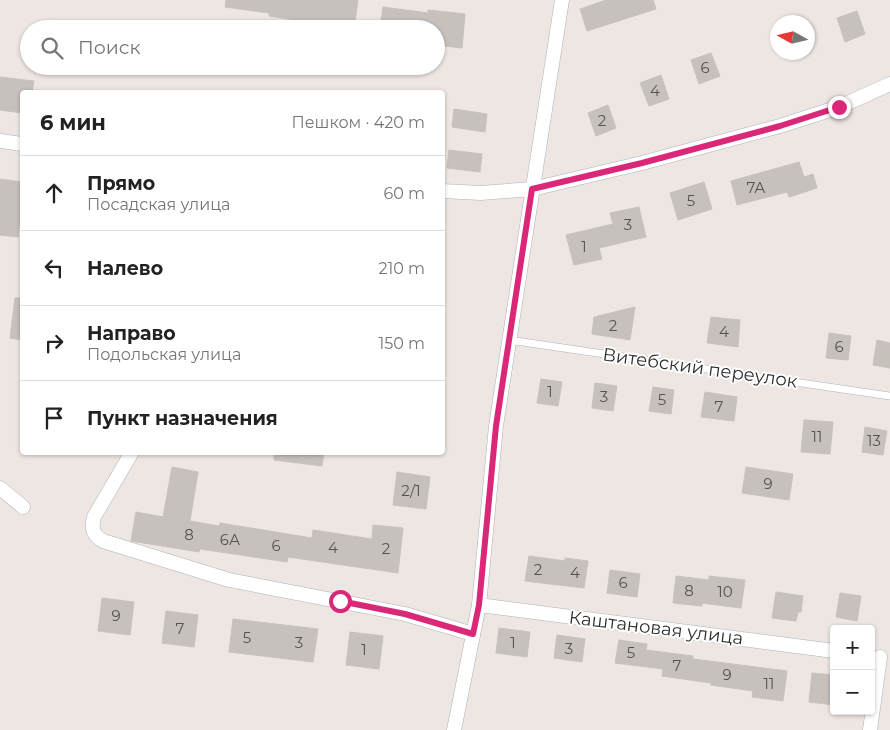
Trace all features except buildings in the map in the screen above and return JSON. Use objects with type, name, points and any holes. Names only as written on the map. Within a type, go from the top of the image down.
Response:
[{"type":"street","points":[[454,730],[479,605],[496,426],[562,0]]},
{"type":"street","points":[[445,191],[481,193],[532,189],[642,163],[780,126],[888,89]]},
{"type":"street","points":[[0,141],[20,144]]},
{"type":"street","points":[[130,455],[94,517],[92,524],[94,532],[103,541],[229,580],[405,614],[473,634]]},
{"type":"street","points":[[0,488],[24,507]]},
{"type":"street","name":"Каштановая улица","points":[[479,605],[830,650]]},
{"type":"street","points":[[870,730],[880,657]]},
{"type":"lane","name":"Витебский переулок","points":[[509,340],[890,396]]},
{"type":"route","points":[[340,601],[405,614],[473,634],[479,605],[496,426],[532,189],[642,163],[780,126],[839,107]]}]
